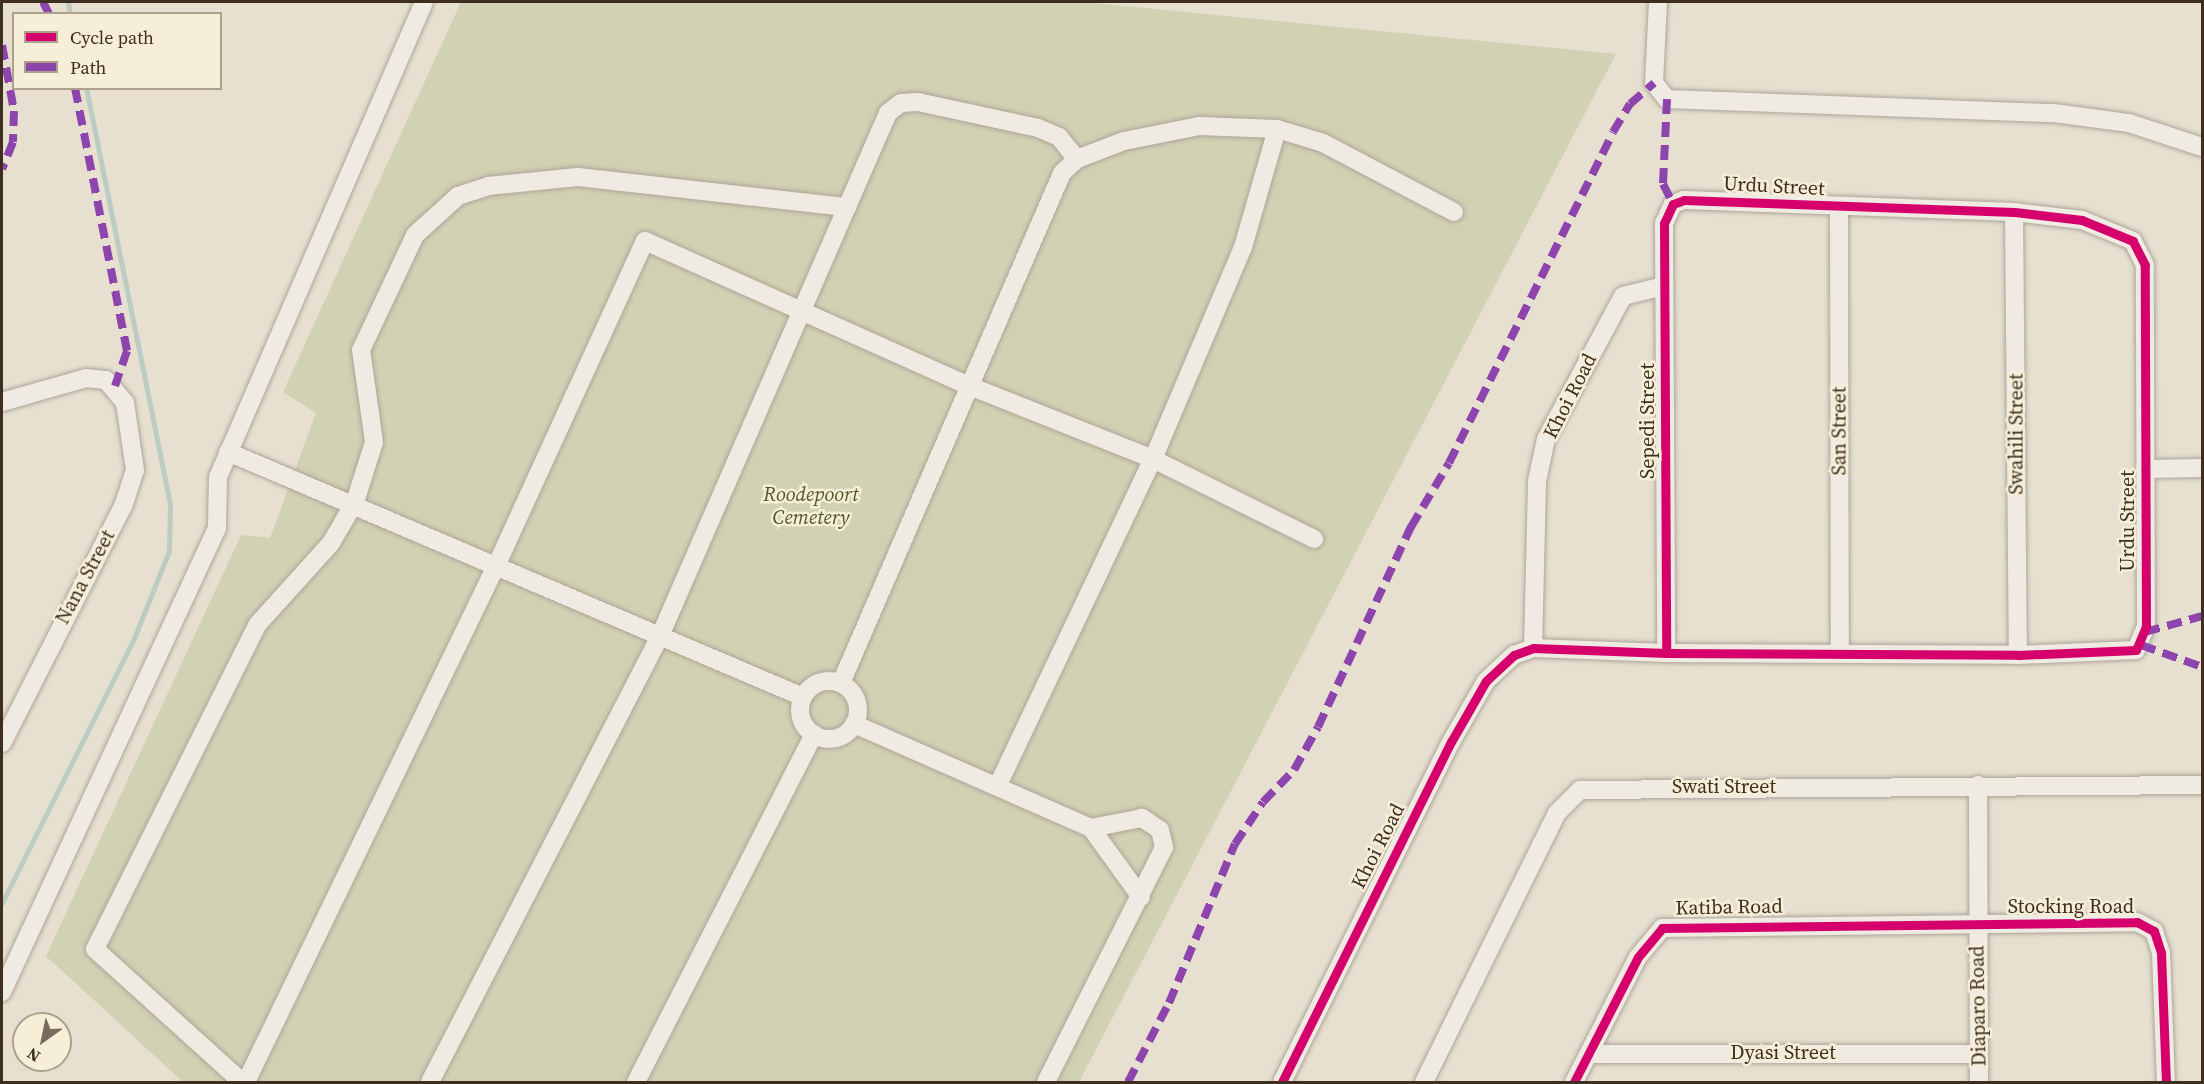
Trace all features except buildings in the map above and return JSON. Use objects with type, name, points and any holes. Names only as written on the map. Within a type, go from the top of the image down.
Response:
[{"type":"street","points":[[2,992],[217,528],[218,477],[424,2]]},
{"type":"street","points":[[1658,2],[1654,83],[1667,99],[2054,113],[2129,123],[2202,147]]},
{"type":"street","points":[[430,1083],[660,636],[806,309],[878,132],[901,103],[1038,128],[1059,137],[1077,159]]},
{"type":"street","points":[[841,683],[972,387],[1062,173],[1077,159],[1124,141],[1199,126],[1277,129],[1323,143],[1454,212]]},
{"type":"street","points":[[998,785],[1153,459],[1243,247],[1277,129]]},
{"type":"street","points":[[847,207],[578,177],[488,186],[458,196],[415,235],[362,350],[374,442],[355,502],[331,543],[257,625],[95,950],[244,1083],[497,564],[645,242],[806,309],[972,387],[1153,459],[1314,539]]},
{"type":"street","name":"Urdu Street","points":[[1533,648],[1666,653],[2018,656],[2124,655],[2141,645],[2146,626],[2141,252],[2133,241],[2108,228],[2014,212],[1684,200]]},
{"type":"street","name":"Sepedi Street","points":[[1666,653],[1664,223],[1672,204],[1684,200]]},
{"type":"street","name":"San Street","points":[[1839,207],[1840,654]]},
{"type":"street","name":"Swahili Street","points":[[2014,212],[2018,656]]},
{"type":"street","name":"Khoi Road","points":[[1282,1083],[1470,706],[1500,666],[1533,648],[1537,481],[1546,439],[1623,296],[1664,286]]},
{"type":"street","name":"Nana Street","points":[[2,402],[95,377],[115,386],[125,403],[135,448],[132,487],[2,743]]},
{"type":"street","points":[[228,452],[355,502],[803,697]]},
{"type":"street","points":[[2145,469],[2202,468]]},
{"type":"street","points":[[841,683],[855,696],[854,724],[841,736],[814,734],[803,722],[803,697],[815,684],[841,683]]},
{"type":"street","points":[[854,724],[998,785],[1091,828],[1142,897]]},
{"type":"street","points":[[636,1083],[814,734]]},
{"type":"street","name":"Swati Street","points":[[1424,1083],[1557,813],[1580,790],[1978,785],[2202,785]]},
{"type":"street","name":"Diaparo Road","points":[[1978,785],[1979,1083]]},
{"type":"street","points":[[1046,1083],[1142,897],[1164,847],[1160,830],[1142,818],[1091,828]]},
{"type":"street","name":"Stocking Road","points":[[1977,924],[2137,922],[2154,931],[2161,953],[2166,1083]]},
{"type":"street","name":"Katiba Road","points":[[1574,1083],[1642,950],[1662,928],[1977,924]]},
{"type":"street","name":"Dyasi Street","points":[[1589,1054],[1978,1054]]},
{"type":"green space","name":"Roodepoort Cemetery","points":[[461,2],[1084,2],[1616,54],[1079,1082],[183,1082],[46,956],[241,535],[270,538],[316,413],[283,392]]},
{"type":"waterway","points":[[68,2],[70,12]]},
{"type":"waterway","points":[[2,903],[134,638],[169,551],[170,504],[86,90]]},
{"type":"marked path","points":[[43,2],[48,12]]},
{"type":"marked path","points":[[2,45],[14,111],[13,142],[2,169]]},
{"type":"marked path","points":[[1128,1082],[1169,1003],[1235,844],[1263,802],[1294,770],[1318,727],[1411,527],[1449,463],[1613,132],[1630,104],[1654,83]]},
{"type":"marked path","points":[[75,90],[127,351],[115,386]]},
{"type":"marked path","points":[[1667,99],[1663,184],[1673,204]]},
{"type":"marked path","points":[[2145,632],[2202,616]]},
{"type":"marked path","points":[[2141,645],[2202,667]]},
{"type":"cycle path","points":[[1282,1082],[1451,742],[1486,681],[1514,655],[1533,648],[1666,653],[2018,655],[2136,650],[2146,626],[2145,265],[2133,241],[2082,220],[2014,212],[1684,200],[1673,204],[1664,223],[1666,653]]},
{"type":"cycle path","points":[[1574,1082],[1638,957],[1662,928],[2137,922],[2154,931],[2161,953],[2166,1082]]}]
